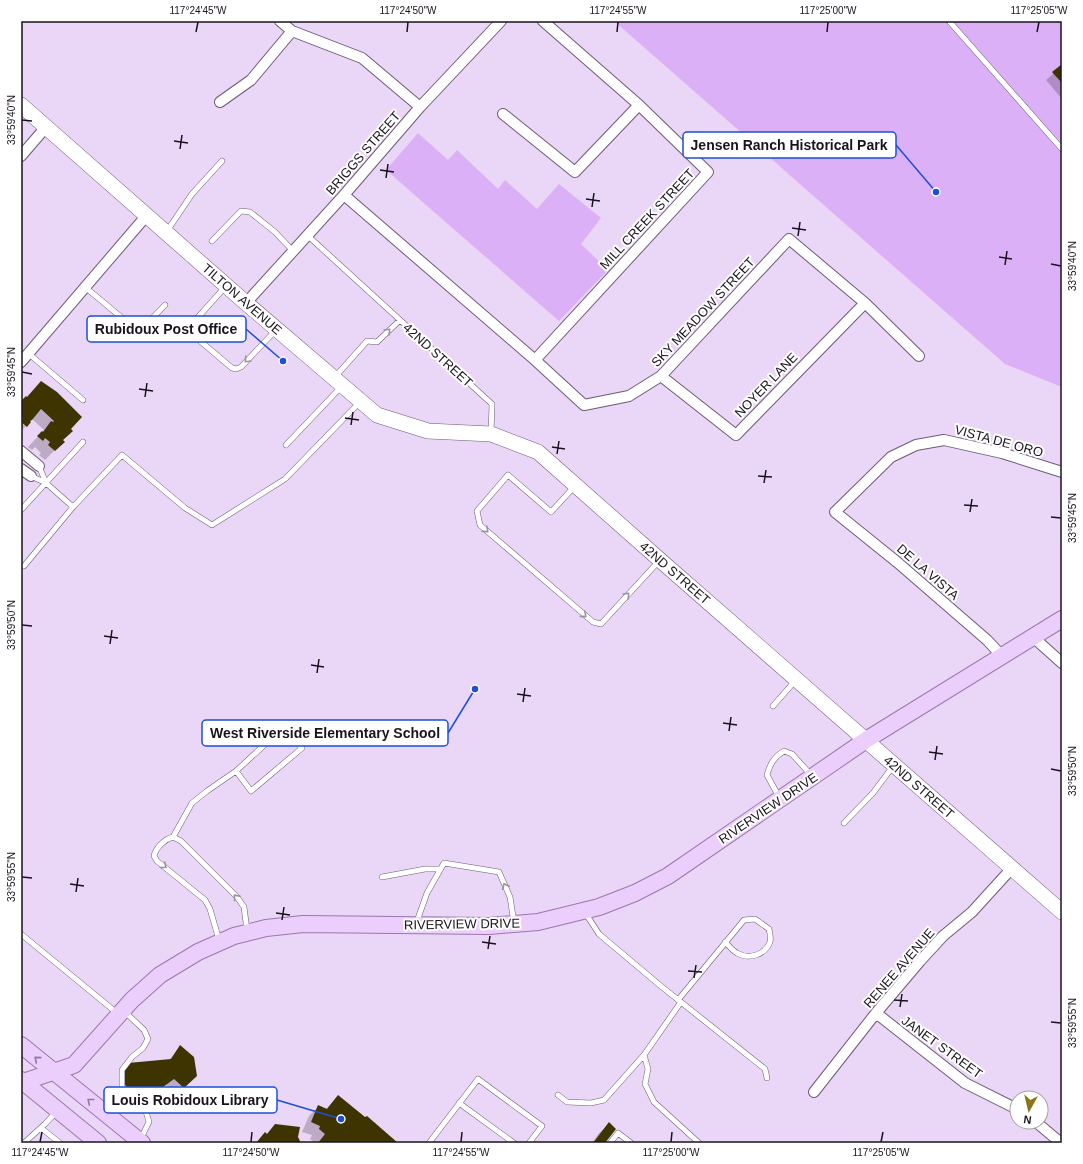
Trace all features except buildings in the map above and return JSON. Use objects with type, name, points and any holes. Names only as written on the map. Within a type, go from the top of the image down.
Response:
[{"type":"main road","name":"RIVERVIEW DRIVE","points":[[22,1082],[74,1065],[132,1000],[160,975],[198,952],[234,936],[266,928],[303,924],[488,926],[538,922],[599,907],[635,893],[668,876],[866,740],[1062,619]]},
{"type":"main road","points":[[21,1046],[141,1142]]},
{"type":"main road","points":[[22,1082],[98,1143]]},
{"type":"street","points":[[280,21],[292,32],[362,58],[420,107]]},
{"type":"street","name":"BRIGGS STREET","points":[[246,303],[344,195],[420,107],[501,21]]},
{"type":"street","name":"MILL CREEK STREET","points":[[535,360],[708,172],[639,105],[543,21]]},
{"type":"street","points":[[220,102],[251,80],[292,32]]},
{"type":"street","name":"TILTON AVENUE","points":[[21,104],[246,303],[377,414],[428,431],[490,434]]},
{"type":"street","points":[[503,114],[575,172],[639,105]]},
{"type":"street","points":[[21,156],[46,127]]},
{"type":"street","name":"SKY MEADOW STREET","points":[[344,195],[535,360],[584,405],[629,396],[661,376],[789,239],[865,303],[919,356]]},
{"type":"street","points":[[21,362],[147,215]]},
{"type":"street","name":"NOYER LANE","points":[[661,376],[736,435],[865,303]]},
{"type":"street","name":"42ND STREET","points":[[490,434],[538,452],[1062,912]]},
{"type":"street","name":"VISTA DE ORO","points":[[835,512],[891,457],[916,445],[937,441],[944,440],[1002,453],[1062,472]]},
{"type":"street","points":[[21,451],[38,466]]},
{"type":"street","points":[[21,469],[31,476]]},
{"type":"street","name":"DE LA VISTA","points":[[835,512],[897,562],[987,640],[1002,656]]},
{"type":"street","points":[[1033,637],[1062,663]]},
{"type":"street","name":"RENEE AVENUE","points":[[814,1092],[876,1013],[943,936],[972,912],[1012,868]]},
{"type":"street","name":"JANET STREET","points":[[876,1013],[965,1083],[1009,1105]]},
{"type":"street","points":[[1046,1130],[1061,1143]]},
{"type":"lane","points":[[949,21],[1062,149]]},
{"type":"lane","points":[[166,232],[192,194],[222,161]]},
{"type":"lane","points":[[212,241],[240,211],[250,212],[275,232],[293,251]]},
{"type":"lane","name":"42ND STREET","points":[[307,235],[492,404],[490,434]]},
{"type":"lane","points":[[226,285],[191,325],[193,335],[232,368],[236,369],[241,367],[277,329]]},
{"type":"lane","points":[[85,287],[139,332],[165,305]]},
{"type":"lane","points":[[286,445],[339,382],[367,341],[377,342],[400,320]]},
{"type":"lane","points":[[28,353],[82,400]]},
{"type":"lane","points":[[24,566],[73,508],[122,455],[185,508],[212,525],[285,479],[361,401]]},
{"type":"lane","points":[[21,510],[83,442]]},
{"type":"lane","points":[[38,466],[46,483]]},
{"type":"lane","points":[[576,485],[551,512],[508,475],[477,512],[480,524],[593,622],[601,624],[660,560]]},
{"type":"lane","points":[[31,476],[46,483],[73,508]]},
{"type":"lane","points":[[773,706],[796,679]]},
{"type":"lane","points":[[220,942],[210,909],[205,900],[157,861],[154,856],[155,851],[167,839],[173,837],[192,804],[207,791],[236,771],[284,727],[302,748],[251,791],[236,771]]},
{"type":"lane","points":[[780,800],[766,775],[769,766],[777,756],[784,751],[792,754],[813,777]]},
{"type":"lane","points":[[844,824],[872,794],[894,765]]},
{"type":"lane","points":[[173,837],[181,841],[237,897],[244,907],[247,933]]},
{"type":"lane","points":[[415,925],[427,894],[444,863],[499,872],[510,897],[514,924]]},
{"type":"lane","points":[[382,878],[425,869],[440,869]]},
{"type":"lane","points":[[584,911],[599,934],[765,1069],[767,1078]]},
{"type":"lane","points":[[558,1095],[566,1102],[590,1103],[604,1100],[644,1055],[680,1001],[725,942],[744,920],[755,919],[770,929],[770,942],[764,951],[757,956],[748,957],[737,953],[725,942]]},
{"type":"lane","points":[[21,934],[144,1030],[148,1039],[143,1048],[132,1057],[122,1070],[122,1088],[130,1099],[145,1108],[149,1122],[141,1142]]},
{"type":"lane","points":[[644,1055],[648,1068],[645,1084],[654,1102],[699,1143]]},
{"type":"lane","points":[[429,1143],[478,1079],[542,1126],[529,1143]]},
{"type":"lane","points":[[460,1103],[514,1143]]},
{"type":"lane","points":[[24,1143],[58,1110]]},
{"type":"lane","points":[[40,1128],[60,1143]]},
{"type":"lane","points":[[610,1143],[618,1133],[631,1143]]},
{"type":"shaded area","points":[[614,21],[1062,21],[1062,387],[1005,364]]},
{"type":"shaded area","points":[[418,133],[448,160],[457,150],[498,189],[505,180],[537,209],[559,184],[601,218],[581,244],[608,270],[559,321],[386,170]]},
{"type":"place","name":"Jensen Ranch Historical Park","points":[[936,192]]},
{"type":"place","name":"Rubidoux Post Office","points":[[283,361]]},
{"type":"place","name":"West Riverside Elementary School","points":[[475,689]]},
{"type":"place","name":"Louis Robidoux Library","points":[[341,1119]]}]
